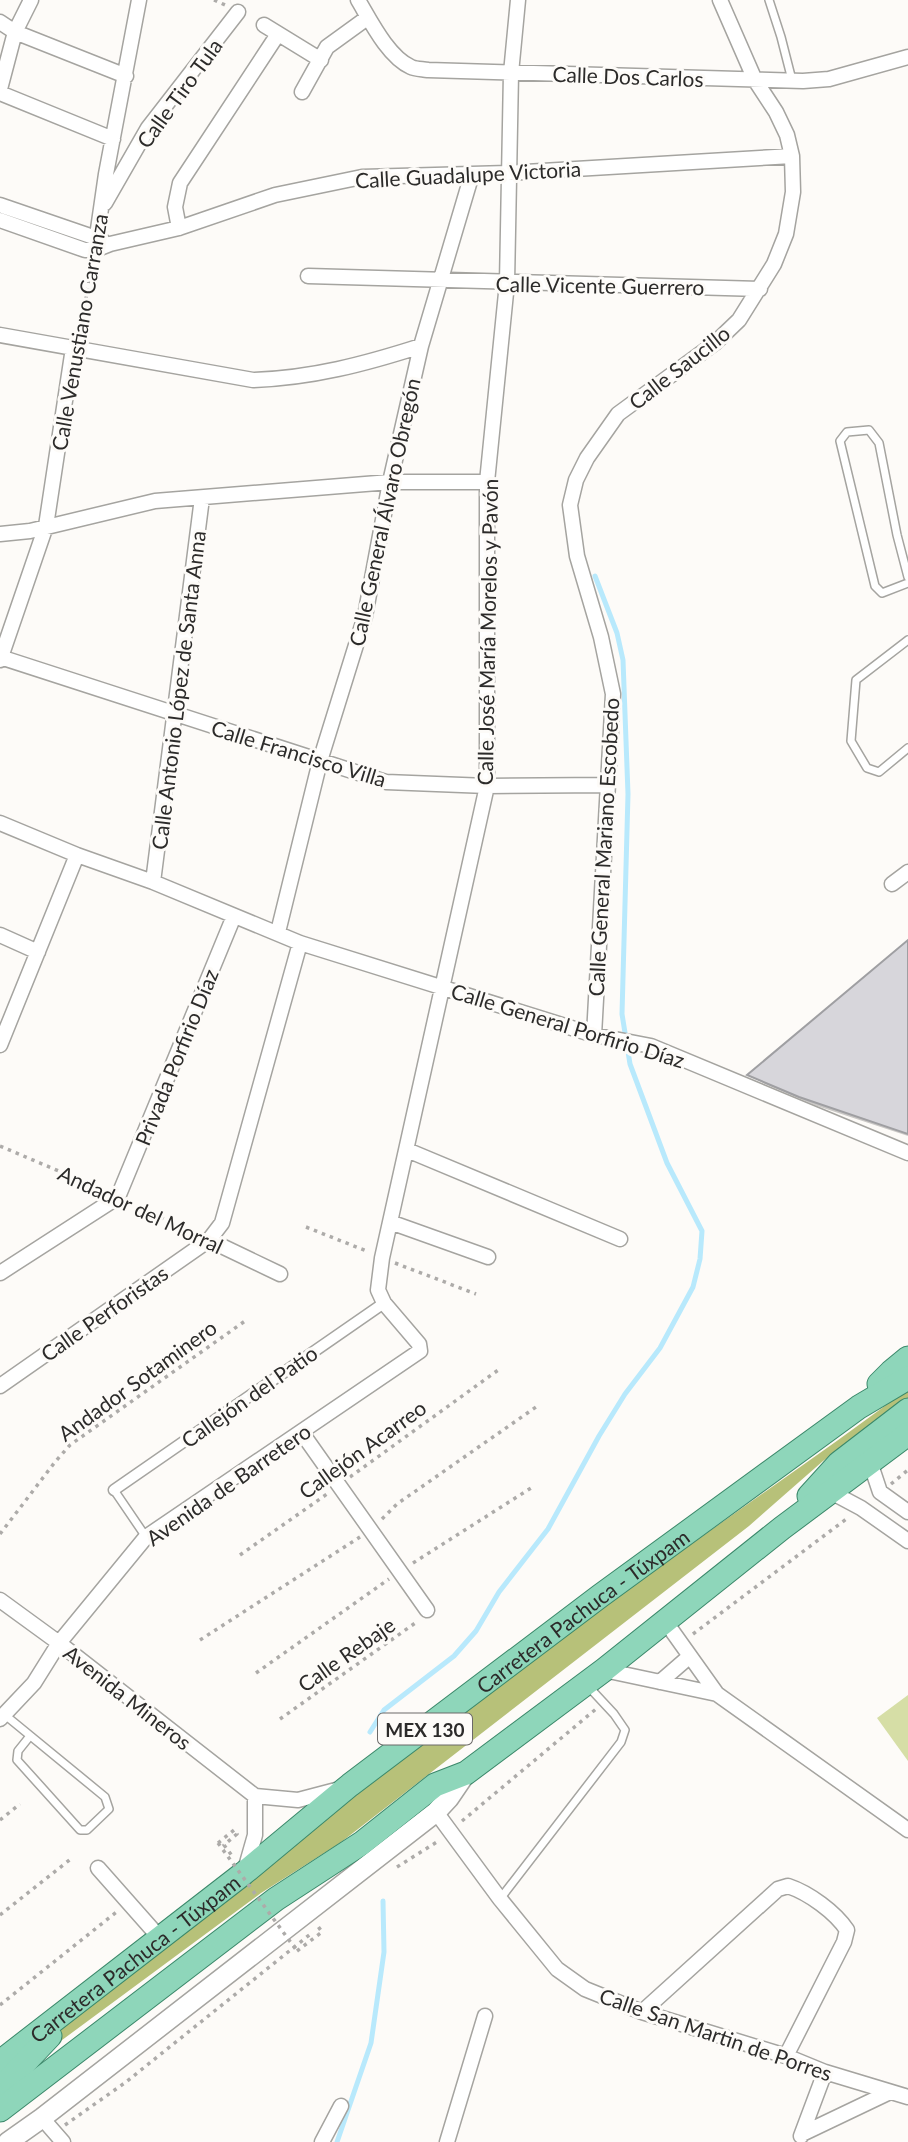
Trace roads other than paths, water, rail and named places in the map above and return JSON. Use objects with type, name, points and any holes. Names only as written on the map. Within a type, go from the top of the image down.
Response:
[{"type":"main road","points":[[859,1407],[891,1371],[908,1358]]},
{"type":"main road","name":"Carretera Pachuca - Túxpam","points":[[0,2062],[244,1873],[350,1785],[600,1596],[859,1407],[908,1378]]},
{"type":"main road","points":[[782,1528],[839,1463],[908,1410]]},
{"type":"main road","name":"Carretera Pachuca - Túxpam","points":[[0,2110],[276,1899],[362,1843],[436,1785],[466,1773],[604,1670],[782,1528],[908,1434]]},
{"type":"main road","points":[[0,2089],[25,2065],[82,2000]]},
{"type":"street","points":[[31,0],[15,32],[0,91],[113,139]]},
{"type":"street","name":"Calle Venustiano Carranza","points":[[100,244],[100,211],[139,0]]},
{"type":"street","name":"Calle Dos Carlos","points":[[358,0],[367,18],[398,58],[411,67],[428,70],[792,81],[829,79],[908,57]]},
{"type":"street","points":[[508,173],[511,73],[518,0]]},
{"type":"street","name":"Calle Saucillo","points":[[587,458],[618,414],[715,343],[739,320],[774,264],[786,233],[793,192],[792,156],[787,135],[755,80],[720,0]]},
{"type":"street","name":"Calle Tiro Tula","points":[[100,211],[148,128],[238,12]]},
{"type":"street","points":[[302,92],[327,47],[367,18]]},
{"type":"street","points":[[0,22],[15,32],[126,76]]},
{"type":"street","points":[[264,25],[321,60]]},
{"type":"street","points":[[178,228],[175,206],[180,183],[278,34]]},
{"type":"street","name":"Calle Guadalupe Victoria","points":[[0,205],[85,250],[100,244],[178,228],[275,195],[362,177],[508,173],[792,156]]},
{"type":"street","name":"Calle José María Morelos y Pavón","points":[[381,1296],[390,1222],[488,786],[487,482],[507,283],[508,173]]},
{"type":"street","name":"Calle General Álvaro Obregón","points":[[278,932],[320,761],[365,616],[390,482],[421,346],[472,174]]},
{"type":"street","name":"Calle Guadalupe Victoria","points":[[0,220],[35,225]]},
{"type":"street","name":"Calle Vicente Guerrero","points":[[308,276],[760,289]]},
{"type":"street","points":[[0,335],[253,380],[285,379],[357,366],[421,346]]},
{"type":"street","name":"Calle Venustiano Carranza","points":[[0,658],[46,526],[74,348]]},
{"type":"street","name":"Calle General Mariano Escobedo","points":[[587,458],[576,480],[570,505],[577,556],[613,694],[600,1036]]},
{"type":"street","points":[[0,534],[155,501],[390,482],[487,482]]},
{"type":"street","name":"Calle Antonio López de Santa Anna","points":[[153,882],[202,498]]},
{"type":"street","name":"Calle Francisco Villa","points":[[0,658],[386,782],[488,786],[608,785]]},
{"type":"street","name":"Calle General Porfirio Díaz","points":[[0,823],[300,943],[600,1036],[651,1046],[908,1153]]},
{"type":"street","points":[[0,1045],[77,855]]},
{"type":"street","points":[[892,884],[908,872]]},
{"type":"street","name":"Privada Porfirio Díaz","points":[[0,1273],[118,1197],[234,916]]},
{"type":"street","points":[[0,935],[38,952]]},
{"type":"street","points":[[209,1240],[222,1223],[300,943]]},
{"type":"street","points":[[407,1150],[620,1239]]},
{"type":"street","points":[[390,1222],[488,1257]]},
{"type":"street","name":"Andador del Morral","points":[[209,1240],[280,1274]]},
{"type":"street","name":"Calle Perforistas","points":[[0,1386],[209,1240]]},
{"type":"street","name":"Avenida de Barretero","points":[[2,1717],[34,1683],[59,1643],[146,1537],[420,1351],[419,1344],[381,1296]]},
{"type":"street","name":"Callejón del Patio","points":[[114,1490],[381,1296]]},
{"type":"street","points":[[302,1433],[426,1610]]},
{"type":"street","points":[[870,1462],[880,1492],[908,1512]]},
{"type":"street","points":[[831,1492],[861,1508],[908,1541]]},
{"type":"street","name":"Avenida Mineros","points":[[0,1600],[255,1796]]},
{"type":"street","points":[[665,1622],[717,1694],[908,1830]]},
{"type":"street","points":[[660,1682],[690,1656]]},
{"type":"street","points":[[604,1670],[717,1694]]},
{"type":"street","name":"Carretera Pachuca - Túxpam","points":[[8,2142],[53,2131],[436,1812],[466,1773]]},
{"type":"street","points":[[244,1873],[255,1835],[255,1796],[298,1800],[350,1785]]},
{"type":"street","name":"Calle San Martin de Porres","points":[[436,1812],[500,1899],[557,1969],[586,1989],[642,2012],[908,2097]]},
{"type":"street","points":[[98,1868],[159,1937]]},
{"type":"street","points":[[642,2012],[778,1889],[788,1885],[798,1889],[841,1921],[847,1930],[844,1942],[786,2056]]},
{"type":"street","points":[[447,2142],[485,2016]]},
{"type":"street","points":[[801,2138],[825,2072]]},
{"type":"street","points":[[801,2138],[890,2092]]},
{"type":"street","points":[[322,2142],[341,2106]]},
{"type":"lane","points":[[769,0],[792,81]]},
{"type":"lane","points":[[908,577],[879,443],[869,429],[847,432],[840,441],[875,586],[882,593],[908,583]]},
{"type":"lane","points":[[908,640],[856,680],[851,741],[867,768],[879,772],[908,748]]},
{"type":"lane","points":[[114,1490],[146,1537]]},
{"type":"lane","points":[[500,1899],[621,1742],[625,1730],[585,1684]]},
{"type":"lane","points":[[2,1717],[30,1736],[106,1797],[108,1809],[87,1830],[80,1830],[18,1760],[18,1751],[30,1736]]},
{"type":"waterway","points":[[370,1732],[384,1710],[454,1656],[476,1631],[499,1592],[548,1529],[599,1436],[625,1394],[660,1348],[693,1287],[700,1259],[702,1231],[667,1163],[630,1064],[622,1014],[628,794],[623,660],[617,633],[595,576]]},
{"type":"waterway","points":[[337,2142],[371,2043],[384,1952],[383,1901]]}]
